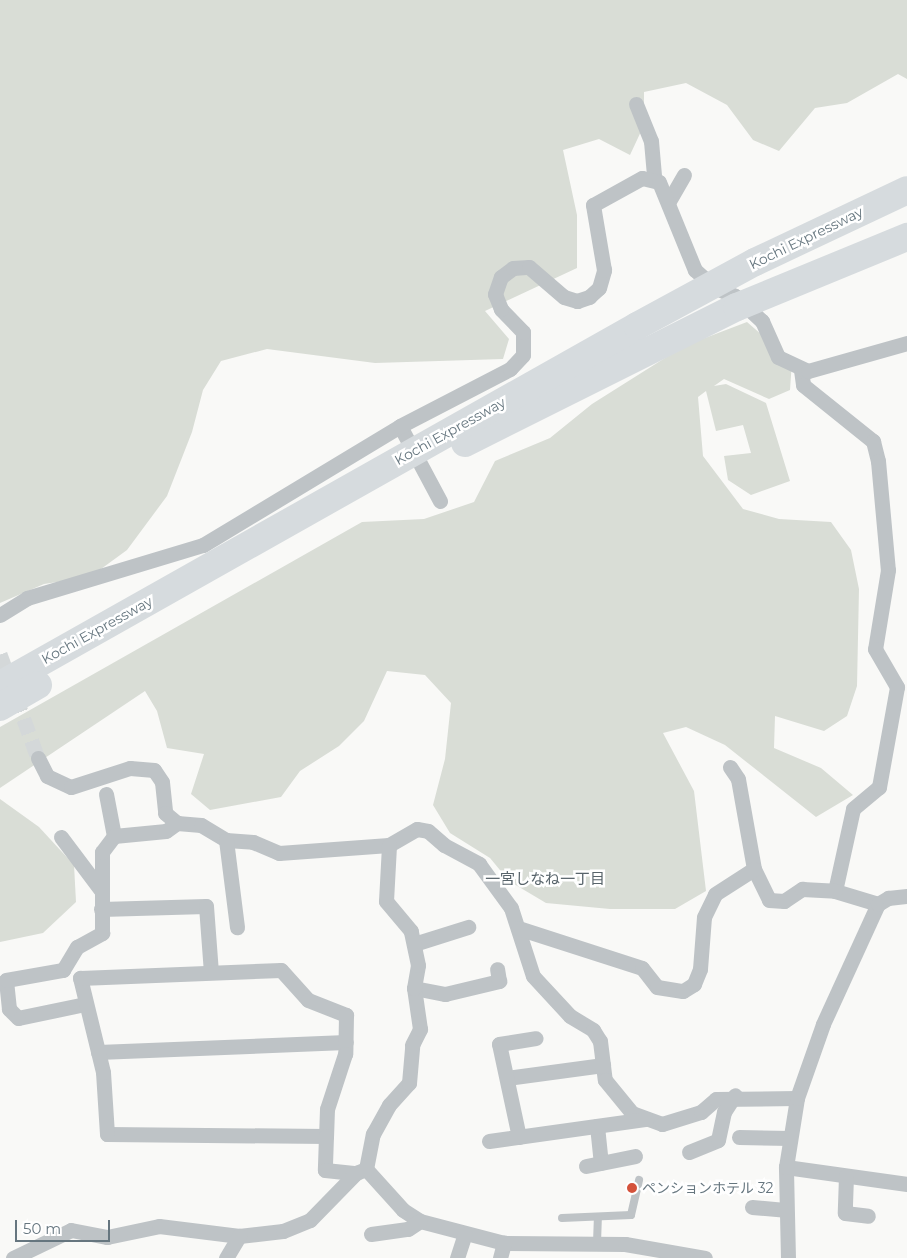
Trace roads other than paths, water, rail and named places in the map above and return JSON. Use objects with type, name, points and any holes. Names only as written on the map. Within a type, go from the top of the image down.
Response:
[{"type":"highway","name":"Kochi Expressway","points":[[0,685],[637,326],[755,262],[907,190]]},
{"type":"highway","name":"Kochi Expressway","points":[[0,707],[466,442],[644,352],[907,237]]},
{"type":"street","points":[[636,104],[652,141],[654,179],[669,201],[695,270],[714,287],[735,296],[762,321],[778,357],[801,370],[907,343]]},
{"type":"street","points":[[669,201],[684,175]]},
{"type":"street","points":[[0,615],[27,598],[203,545],[400,426],[510,369],[523,355],[523,332],[500,309],[495,294],[501,277],[513,268],[529,267],[564,297],[576,301],[599,288],[604,270],[593,205],[642,178],[654,179]]},
{"type":"street","points":[[801,370],[803,385],[866,433],[876,448],[888,570],[875,649],[897,687],[879,788],[852,809],[835,892]]},
{"type":"street","points":[[400,426],[440,501]]},
{"type":"street","points":[[38,758],[47,776],[71,787],[130,768],[154,770],[162,782],[165,813],[177,823],[201,825],[226,840],[253,842],[280,853],[389,845],[417,829],[428,831],[444,845],[479,864],[511,908],[533,976],[570,1016],[593,1030],[600,1041],[611,1092],[632,1113],[662,1124],[701,1112],[716,1099],[735,1095],[797,1098]]},
{"type":"street","points":[[730,768],[738,779],[754,869],[764,894],[776,903],[802,889],[835,892],[878,904]]},
{"type":"street","points":[[106,794],[114,836]]},
{"type":"street","points":[[85,1004],[18,1018],[9,1009],[6,980],[63,970],[77,947],[102,934],[100,889],[102,852],[114,836],[166,831],[177,823]]},
{"type":"street","points":[[61,837],[100,889]]},
{"type":"street","points":[[226,840],[237,927]]},
{"type":"street","points":[[13,1258],[31,1254],[71,1230],[107,1237],[159,1226],[239,1236],[283,1231],[310,1220],[361,1171],[374,1134],[389,1105],[409,1083],[412,1045],[420,1029],[414,988],[418,965],[411,931],[386,901],[389,845]]},
{"type":"street","points":[[518,928],[642,968],[657,986],[683,991],[694,984],[700,969],[704,917],[715,894],[754,869]]},
{"type":"street","points":[[788,1258],[785,1210],[786,1167],[797,1098],[823,1024],[878,904],[888,898],[907,896]]},
{"type":"street","points":[[102,909],[206,906],[211,972]]},
{"type":"street","points":[[414,944],[468,927]]},
{"type":"street","points":[[414,988],[445,994],[499,982],[496,969]]},
{"type":"street","points":[[326,1136],[107,1134],[98,1052],[80,978],[281,970],[308,1000],[346,1015],[346,1042],[340,1076],[326,1109],[326,1136],[324,1170],[361,1171],[403,1210],[420,1220],[465,1234],[504,1243],[590,1248],[655,1246],[704,1258]]},
{"type":"street","points":[[519,1137],[501,1076],[499,1044],[536,1038]]},
{"type":"street","points":[[98,1052],[346,1042]]},
{"type":"street","points":[[501,1076],[604,1065]]},
{"type":"street","points":[[689,1152],[718,1140],[724,1112],[735,1095]]},
{"type":"street","points":[[490,1141],[648,1119]]},
{"type":"street","points":[[597,1126],[594,1165],[635,1156]]},
{"type":"street","points":[[740,1137],[790,1138]]},
{"type":"street","points":[[786,1167],[907,1184]]},
{"type":"street","points":[[846,1176],[845,1214],[868,1216]]},
{"type":"street","points":[[752,1207],[785,1210]]},
{"type":"street","points":[[371,1234],[408,1229],[420,1220]]},
{"type":"street","points":[[457,1258],[465,1234]]},
{"type":"street","points":[[226,1258],[239,1236]]},
{"type":"street","points":[[500,1258],[504,1243]]},
{"type":"lane","points":[[562,1218],[598,1218],[610,1210],[634,1213],[639,1180]]},
{"type":"lane","points":[[590,1248],[598,1218]]},
{"type":"tunnel","points":[[0,654],[38,758]]},
{"type":"place","name":"ペンションホテル 32","points":[[632,1188]]},
{"type":"district","name":"一宮しなね一丁目","points":[[545,879]]}]
